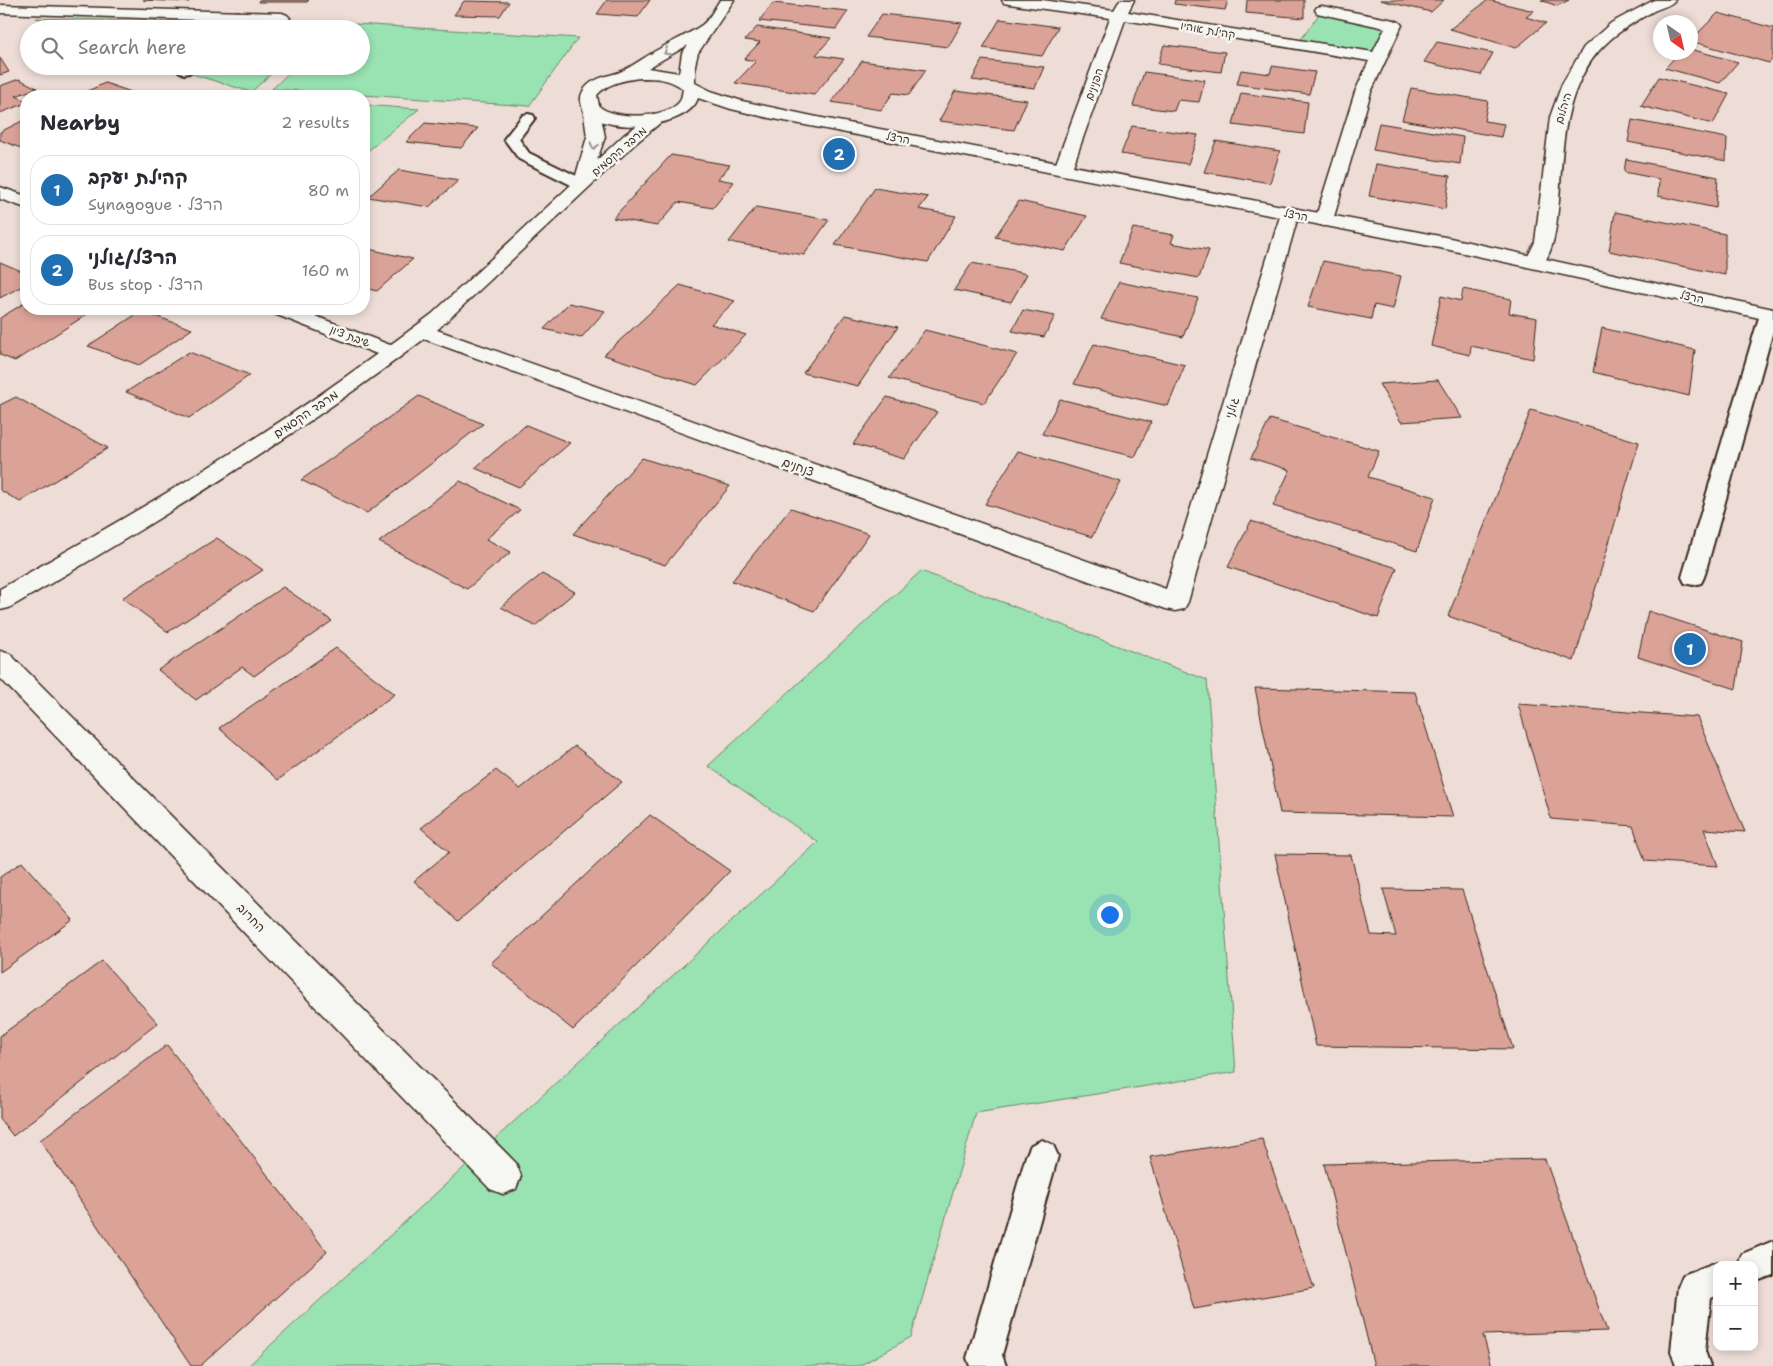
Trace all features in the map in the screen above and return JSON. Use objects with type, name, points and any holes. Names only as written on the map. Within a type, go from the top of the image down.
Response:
[{"type":"street","points":[[689,86],[687,65],[690,53],[727,0]]},
{"type":"street","name":"קהילת אוהיו","points":[[1009,0],[1120,15],[1378,58]]},
{"type":"street","name":"הפנינים","points":[[1063,169],[1127,0]]},
{"type":"street","name":"היהלום","points":[[1536,262],[1545,242],[1558,117],[1570,84],[1590,50],[1616,26],[1654,5],[1668,0]]},
{"type":"street","points":[[1297,45],[1326,5],[1394,25],[1363,92],[1324,220]]},
{"type":"street","points":[[0,9],[282,18]]},
{"type":"street","points":[[590,108],[588,100],[591,92],[599,85],[626,75],[707,27]]},
{"type":"street","name":"הרצל","points":[[626,75],[655,73],[679,79],[704,95],[742,106],[1536,262],[1771,314]]},
{"type":"street","name":"מרבד הקסמים","points":[[0,601],[136,523],[253,450],[439,318],[630,139],[689,102],[692,95],[689,86]]},
{"type":"street","name":"הרצל","points":[[590,108],[598,114],[625,121],[703,112],[752,114],[817,122]]},
{"type":"street","name":"מרבד הקסמים","points":[[581,184],[596,137],[590,108]]},
{"type":"street","points":[[0,192],[20,200]]},
{"type":"street","name":"גולני","points":[[1175,602],[1290,213]]},
{"type":"street","name":"שיבת ציון","points":[[294,315],[392,353]]},
{"type":"street","name":"צנחנים","points":[[421,331],[1175,602]]},
{"type":"street","name":"החרוב","points":[[0,661],[503,1176]]},
{"type":"lane","points":[[234,20],[238,16]]},
{"type":"lane","points":[[528,118],[511,139],[524,156],[581,184]]},
{"type":"lane","points":[[1692,578],[1771,314]]},
{"type":"lane","points":[[989,1366],[984,1358],[1042,1156]]},
{"type":"lane","points":[[1758,1264],[1773,1258]]},
{"type":"lane","points":[[1693,1366],[1688,1351],[1695,1287],[1713,1280]]},
{"type":"green space","points":[[1322,10],[1394,25],[1379,58],[1297,45]]},
{"type":"green space","points":[[36,18],[108,20],[41,20]]},
{"type":"green space","points":[[370,25],[578,38],[529,106],[370,95],[370,90],[272,89],[287,75],[370,75]]},
{"type":"green space","points":[[195,75],[270,75],[253,90],[244,90]]},
{"type":"green space","points":[[370,105],[419,109],[370,149]]},
{"type":"green space","points":[[921,571],[1207,680],[1236,1072],[976,1113],[911,1337],[859,1366],[248,1366],[818,842],[708,766]]},
{"type":"building","points":[[143,0],[190,0],[189,2]]},
{"type":"building","points":[[259,0],[309,0],[307,2],[258,2]]},
{"type":"building","points":[[607,0],[650,0],[638,17],[597,14]]},
{"type":"building","points":[[1175,0],[1228,0],[1225,10],[1174,4]]},
{"type":"building","points":[[1247,0],[1304,0],[1304,18],[1246,13]]},
{"type":"building","points":[[1380,0],[1444,0],[1431,12]]},
{"type":"building","points":[[1488,0],[1534,11],[1526,17],[1546,23],[1516,48],[1450,29]]},
{"type":"building","points":[[1541,0],[1569,0],[1557,6]]},
{"type":"building","points":[[464,1],[509,2],[500,16],[454,15]]},
{"type":"building","points":[[773,3],[848,11],[836,29],[759,21]]},
{"type":"building","points":[[1718,13],[1773,28],[1773,58],[1769,63],[1698,43],[1698,33]]},
{"type":"building","points":[[882,14],[962,23],[948,47],[866,37]]},
{"type":"building","points":[[1000,19],[1058,27],[1042,56],[983,48]]},
{"type":"building","points":[[757,27],[831,38],[816,55],[844,59],[814,95],[735,83],[756,61],[744,59],[760,42],[745,40]]},
{"type":"building","points":[[1437,42],[1493,53],[1481,75],[1424,62]]},
{"type":"building","points":[[1164,45],[1225,52],[1221,72],[1158,64]]},
{"type":"building","points":[[1698,51],[1738,62],[1720,83],[1665,68],[1672,60],[1698,60]]},
{"type":"building","points":[[0,58],[9,72],[0,75]]},
{"type":"building","points":[[982,60],[1044,67],[1035,88],[972,80]]},
{"type":"building","points":[[862,61],[926,70],[909,95],[893,93],[881,110],[831,102]]},
{"type":"building","points":[[1272,66],[1315,72],[1309,94],[1237,84],[1241,70],[1270,74]]},
{"type":"building","points":[[1144,72],[1205,80],[1199,102],[1178,100],[1174,111],[1133,106]]},
{"type":"building","points":[[1659,77],[1729,94],[1713,124],[1641,106]]},
{"type":"building","points":[[19,79],[37,88],[20,90],[20,94],[16,96],[20,98],[20,105],[0,113],[0,86]]},
{"type":"building","points":[[105,83],[125,90],[90,90]]},
{"type":"building","points":[[1411,88],[1488,101],[1484,121],[1504,124],[1501,137],[1402,120]]},
{"type":"building","points":[[955,91],[1027,100],[1014,130],[939,121]]},
{"type":"building","points":[[1241,93],[1308,102],[1304,134],[1233,125]]},
{"type":"building","points":[[1632,120],[1727,138],[1726,161],[1628,142]]},
{"type":"building","points":[[20,122],[20,148],[0,140],[0,132]]},
{"type":"building","points":[[425,123],[478,128],[461,148],[406,142]]},
{"type":"building","points":[[1379,123],[1463,137],[1460,164],[1373,150]]},
{"type":"building","points":[[1132,126],[1198,135],[1188,164],[1121,154]]},
{"type":"building","points":[[1216,141],[1280,151],[1270,183],[1204,172]]},
{"type":"building","points":[[671,155],[730,165],[718,179],[734,182],[713,208],[678,202],[657,226],[613,218]]},
{"type":"building","points":[[1626,159],[1718,177],[1716,208],[1658,196],[1659,179],[1624,172]]},
{"type":"building","points":[[1376,164],[1450,176],[1445,209],[1369,196]]},
{"type":"building","points":[[399,170],[459,180],[429,207],[370,197],[370,195]]},
{"type":"building","points":[[875,188],[928,197],[919,209],[956,216],[928,262],[835,245]]},
{"type":"building","points":[[1019,201],[1087,216],[1065,251],[995,237]]},
{"type":"building","points":[[756,207],[829,220],[804,255],[729,242]]},
{"type":"building","points":[[1615,212],[1725,234],[1725,275],[1609,251]]},
{"type":"building","points":[[1133,228],[1174,235],[1171,243],[1209,250],[1199,278],[1119,263]]},
{"type":"building","points":[[370,249],[413,259],[377,291],[370,289]]},
{"type":"building","points":[[1323,261],[1401,276],[1393,309],[1374,305],[1371,319],[1308,307]]},
{"type":"building","points":[[0,262],[20,270],[20,287],[0,298]]},
{"type":"building","points":[[972,263],[1027,274],[1011,302],[954,290]]},
{"type":"building","points":[[1119,282],[1198,298],[1183,337],[1101,319]]},
{"type":"building","points":[[680,285],[735,301],[711,324],[746,335],[697,385],[604,355]]},
{"type":"building","points":[[1463,289],[1511,299],[1509,313],[1537,318],[1533,359],[1471,346],[1470,355],[1431,346],[1441,296],[1461,301]]},
{"type":"building","points":[[569,303],[605,311],[581,338],[544,329]]},
{"type":"building","points":[[20,306],[20,315],[86,315],[15,361],[0,355],[0,318]]},
{"type":"building","points":[[1023,310],[1055,316],[1044,337],[1012,331]]},
{"type":"building","points":[[135,315],[152,315],[192,329],[139,365],[88,346]]},
{"type":"building","points":[[845,315],[898,327],[858,386],[803,373]]},
{"type":"building","points":[[1602,328],[1695,350],[1689,396],[1593,372]]},
{"type":"building","points":[[925,330],[1017,354],[984,403],[889,378]]},
{"type":"building","points":[[1094,344],[1185,365],[1168,406],[1074,384]]},
{"type":"building","points":[[189,352],[250,375],[189,418],[126,392]]},
{"type":"building","points":[[1438,380],[1462,418],[1401,422],[1379,384]]},
{"type":"building","points":[[419,396],[483,424],[367,513],[301,480]]},
{"type":"building","points":[[16,397],[108,448],[20,502],[0,490],[0,405]]},
{"type":"building","points":[[887,397],[937,412],[904,459],[853,444]]},
{"type":"building","points":[[1060,399],[1151,422],[1135,457],[1042,434]]},
{"type":"building","points":[[1531,410],[1639,442],[1574,661],[1448,616]]},
{"type":"building","points":[[1270,419],[1379,451],[1368,477],[1435,497],[1417,551],[1273,506],[1290,470],[1251,458]]},
{"type":"building","points":[[526,425],[570,443],[519,487],[475,468]]},
{"type":"building","points":[[1018,451],[1121,482],[1092,537],[985,504]]},
{"type":"building","points":[[642,458],[730,486],[665,565],[573,534]]},
{"type":"building","points":[[460,481],[520,510],[486,539],[511,552],[467,589],[379,542]]},
{"type":"building","points":[[791,508],[869,534],[814,611],[732,581]]},
{"type":"building","points":[[1251,521],[1397,568],[1378,618],[1228,567]]},
{"type":"building","points":[[217,538],[263,570],[168,632],[122,598]]},
{"type":"building","points":[[542,574],[575,592],[535,626],[501,607]]},
{"type":"building","points":[[283,587],[332,621],[254,676],[242,667],[196,700],[158,670]]},
{"type":"building","points":[[1648,611],[1743,642],[1736,689],[1638,657]]},
{"type":"building","points":[[336,648],[395,694],[278,780],[219,728]]},
{"type":"building","points":[[1255,688],[1415,692],[1453,817],[1280,813]]},
{"type":"building","points":[[1518,704],[1697,717],[1745,832],[1704,829],[1718,866],[1645,861],[1633,826],[1551,819]]},
{"type":"building","points":[[575,746],[622,782],[458,921],[414,881],[449,852],[421,828],[496,770],[520,789]]},
{"type":"building","points":[[650,815],[730,871],[573,1030],[491,963]]},
{"type":"building","points":[[1275,854],[1351,855],[1371,935],[1396,936],[1383,889],[1462,890],[1513,1049],[1316,1046]]},
{"type":"building","points":[[22,862],[73,920],[0,972],[0,877]]},
{"type":"building","points":[[102,961],[158,1023],[13,1136],[0,1119],[0,1036]]},
{"type":"building","points":[[167,1045],[327,1252],[200,1366],[191,1366],[40,1140]]},
{"type":"building","points":[[1262,1139],[1314,1288],[1194,1309],[1150,1157]]},
{"type":"building","points":[[1545,1159],[1607,1331],[1483,1335],[1492,1366],[1374,1366],[1324,1164]]},
{"type":"place","name":"הרצל/גולני","points":[[839,154]]},
{"type":"place","name":"קהילת יעקב","points":[[1690,649]]}]
